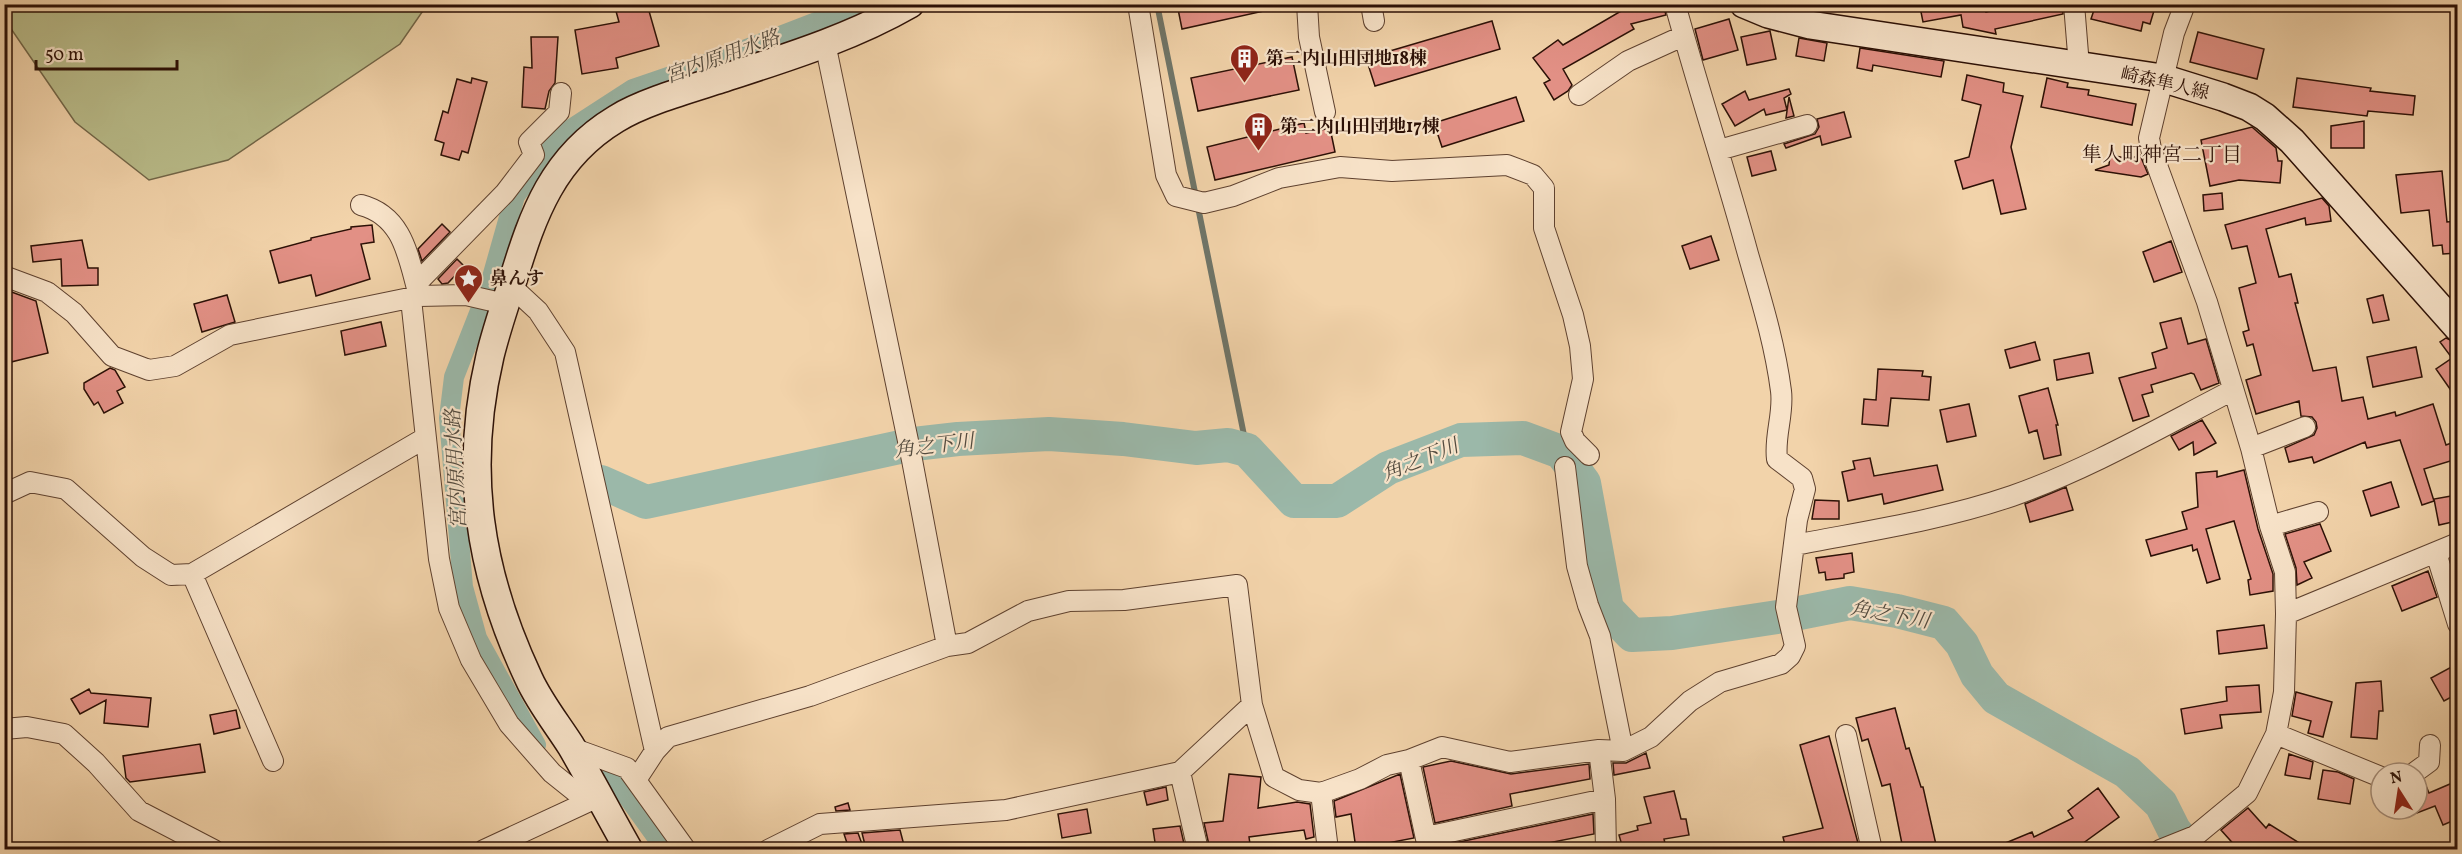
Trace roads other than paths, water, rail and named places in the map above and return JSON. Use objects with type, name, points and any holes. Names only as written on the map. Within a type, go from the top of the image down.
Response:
[{"type":"street","points":[[415,293],[505,193],[545,163],[590,138],[617,118],[679,92],[825,43],[890,16],[910,4]]},
{"type":"street","points":[[1138,4],[1166,175],[1176,196],[1196,202],[1233,196],[1279,178],[1340,167],[1392,171],[1507,165],[1533,175],[1544,188],[1544,228],[1573,315],[1580,346],[1583,378],[1571,432],[1575,441],[1589,455]]},
{"type":"street","points":[[1306,4],[1309,37],[1325,112]]},
{"type":"street","points":[[636,780],[655,751],[669,737],[810,696],[947,646],[968,643],[1028,611],[1069,601],[1124,600],[1237,585],[1252,705],[1274,777],[1299,790],[1321,794],[1360,779],[1387,765],[1409,760],[1442,747],[1510,762],[1599,750],[1623,751],[1651,737],[1690,701],[1720,682],[1781,664],[1790,656],[1795,646],[1788,616],[1797,520],[1805,489],[1802,477],[1777,459],[1775,446],[1780,418],[1781,393],[1773,351],[1719,150],[1675,4]]},
{"type":"street","name":"崎森隼人線","points":[[1744,4],[1983,52],[2162,78],[2248,107],[2265,117],[2292,141],[2457,328]]},
{"type":"street","points":[[2074,4],[2079,66]]},
{"type":"street","points":[[2167,847],[2195,836],[2247,793],[2276,734],[2284,692],[2286,614],[2285,572],[2270,526],[2252,448],[2207,302],[2149,138],[2174,33],[2185,4]]},
{"type":"street","points":[[1579,95],[1628,61],[1683,36]]},
{"type":"street","points":[[825,43],[912,460],[947,646]]},
{"type":"street","points":[[545,163],[529,142],[559,112],[561,93]]},
{"type":"street","points":[[1719,150],[1807,125]]},
{"type":"street","points":[[545,163],[531,222],[490,357],[480,419],[476,489],[481,534],[497,599],[530,681],[572,748],[593,799],[629,849]]},
{"type":"street","points":[[362,205],[377,209],[395,226],[405,247],[415,293],[425,438],[439,559],[448,608],[471,660],[509,724],[552,773],[593,799]]},
{"type":"street","points":[[4,276],[47,292],[74,313],[112,356],[149,370],[175,366],[230,335],[415,293],[508,295],[538,311],[566,352],[591,476],[655,751]]},
{"type":"street","points":[[1795,545],[1954,512],[2011,496],[2074,470],[2233,390]]},
{"type":"street","points":[[2252,448],[2305,427]]},
{"type":"street","points":[[4,494],[30,482],[66,489],[143,557],[171,575],[192,574],[425,438]]},
{"type":"street","points":[[1564,467],[1577,566],[1600,636],[1623,751]]},
{"type":"street","points":[[2270,526],[2318,512]]},
{"type":"street","points":[[2286,614],[2457,543]]},
{"type":"street","points":[[2436,553],[2457,624]]},
{"type":"street","points":[[192,574],[273,761]]},
{"type":"street","points":[[768,849],[820,824],[1006,810],[1180,772],[1252,705]]},
{"type":"street","points":[[4,729],[27,727],[64,734],[96,763],[138,811],[214,849]]},
{"type":"street","points":[[2276,734],[2369,772]]},
{"type":"street","points":[[1846,735],[1872,849]]},
{"type":"street","points":[[2429,762],[2430,745]]},
{"type":"street","points":[[572,748],[627,768],[686,849]]},
{"type":"street","points":[[1599,750],[1605,799],[1606,849]]},
{"type":"street","points":[[1409,760],[1427,843],[1605,799]]},
{"type":"street","points":[[1180,772],[1198,849]]},
{"type":"street","points":[[1321,794],[1328,849]]},
{"type":"street","points":[[484,849],[593,799]]},
{"type":"waterway","name":"宮内原用水路","points":[[536,745],[477,638],[463,587],[449,418],[454,377],[489,288],[515,196],[562,135],[633,89],[718,60],[863,4]]},
{"type":"waterway","points":[[1157,4],[1247,450]]},
{"type":"waterway","name":"角之下川","points":[[601,482],[646,502],[914,444],[1049,434],[1123,439],[1196,448],[1228,445],[1247,450],[1294,501],[1337,501],[1388,468],[1461,440],[1523,438],[1561,452],[1584,483],[1607,609],[1632,635],[1672,633],[1784,616],[1850,603],[1897,611],[1944,623],[1962,644],[1977,675],[1996,698],[2127,772],[2161,804],[2174,830],[2190,850]]},
{"type":"waterway","name":"宮内原用水路","points":[[612,775],[666,850]]},
{"type":"place","name":"第二内山田団地18棟","points":[[1245,84]]},
{"type":"place","name":"第二内山田団地17棟","points":[[1259,152]]},
{"type":"place","name":"鼻んす","points":[[469,304]]},
{"type":"district","name":"隼人町神宮二丁目","points":[[2162,154]]}]
